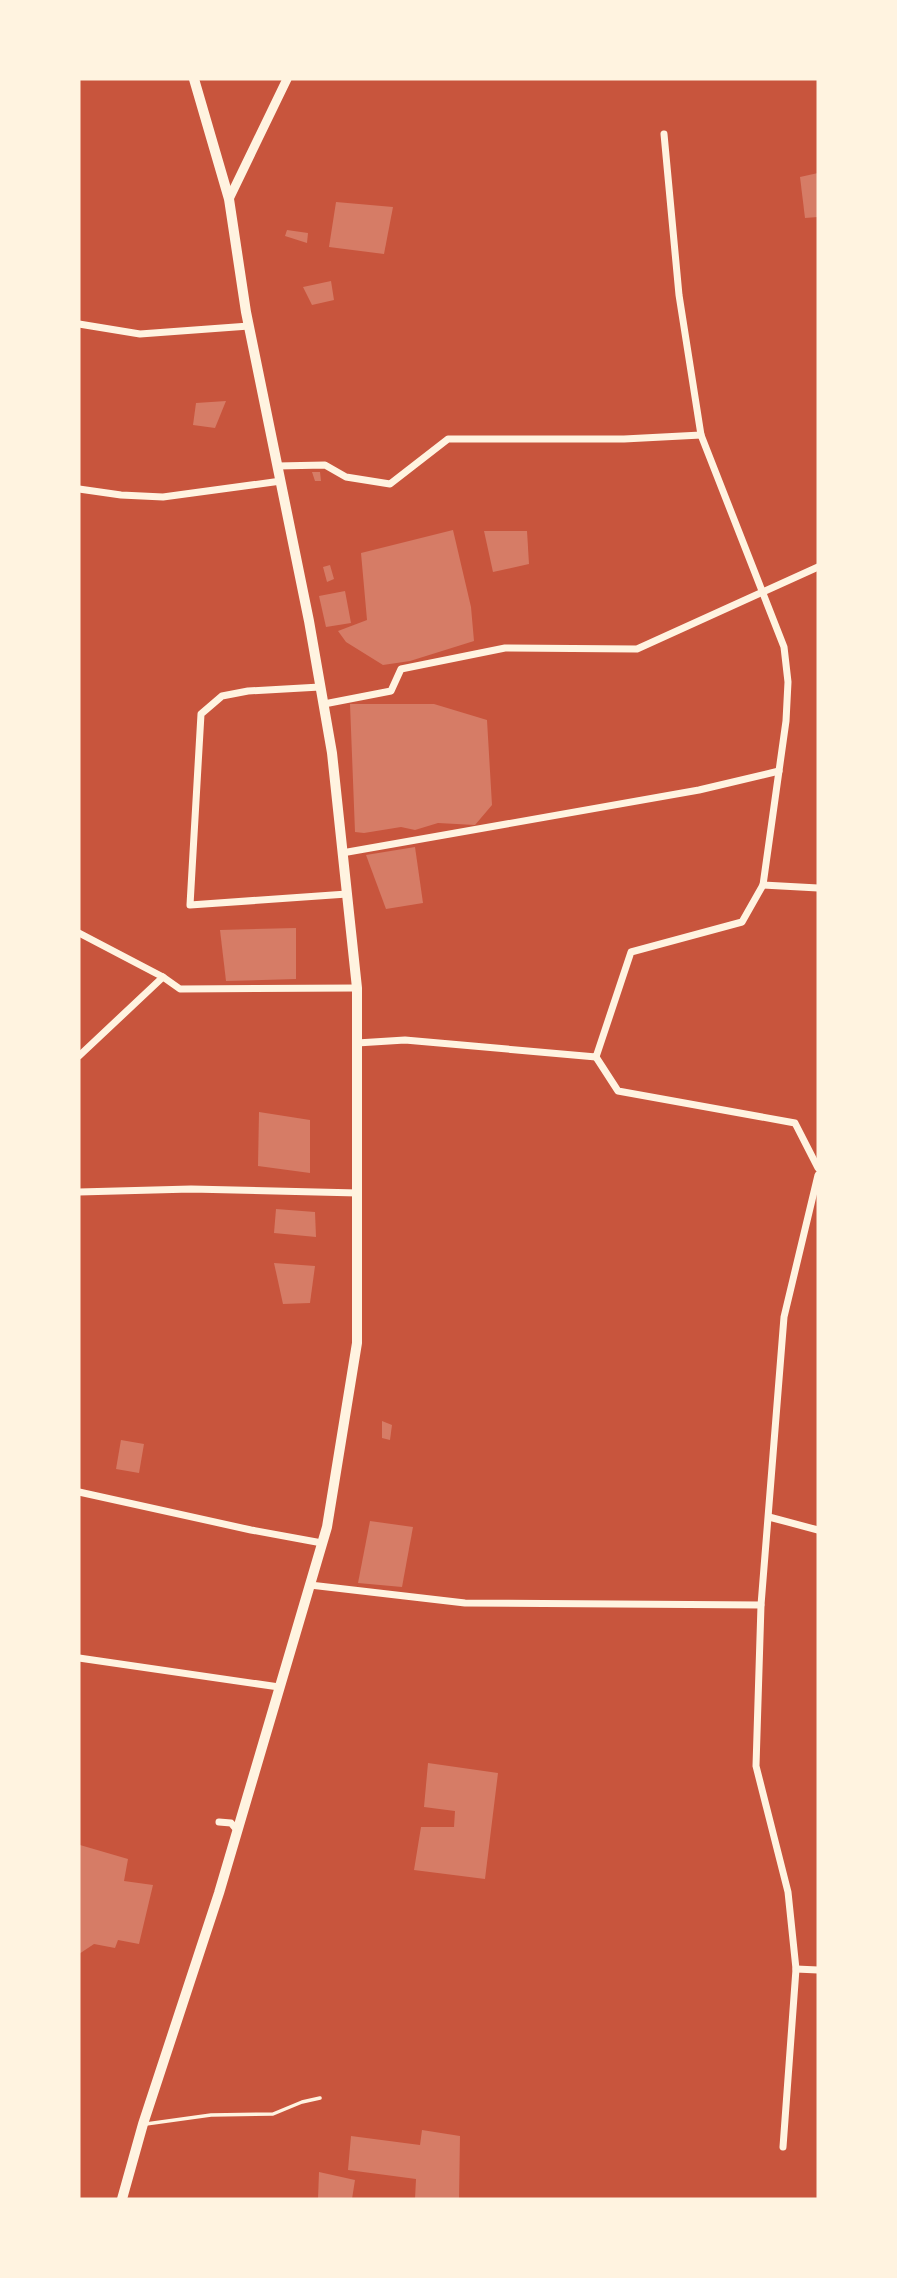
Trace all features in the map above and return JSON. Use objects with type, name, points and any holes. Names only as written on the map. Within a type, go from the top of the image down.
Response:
[{"type":"main road","points":[[122,2199],[219,1893],[327,1527],[357,1343],[357,988],[332,753],[249,326],[229,199],[194,79]]},
{"type":"street","points":[[229,199],[287,79]]},
{"type":"street","points":[[596,1057],[631,952],[742,922],[763,885],[788,682],[783,647],[701,435],[679,295],[664,134]]},
{"type":"street","points":[[79,324],[140,334],[249,326]]},
{"type":"street","points":[[277,466],[325,465],[346,477],[390,484],[448,439],[624,439],[701,435]]},
{"type":"street","points":[[79,489],[163,498],[281,481]]},
{"type":"street","points":[[324,704],[391,691],[401,669],[505,648],[637,649],[818,568]]},
{"type":"street","points":[[320,687],[248,691],[222,696],[201,713],[190,905],[346,894]]},
{"type":"street","points":[[342,853],[699,790],[779,771]]},
{"type":"street","points":[[763,885],[818,888]]},
{"type":"street","points":[[79,933],[163,977],[180,989],[357,988]]},
{"type":"street","points":[[79,1055],[163,977]]},
{"type":"street","points":[[357,1043],[405,1040],[596,1057]]},
{"type":"street","points":[[596,1057],[618,1091],[795,1124],[818,1168]]},
{"type":"street","points":[[783,2147],[796,1969],[788,1892],[756,1766],[761,1605],[784,1317],[818,1175]]},
{"type":"street","points":[[79,1192],[191,1189],[358,1193]]},
{"type":"street","points":[[79,1492],[322,1543]]},
{"type":"street","points":[[769,1517],[818,1530]]},
{"type":"street","points":[[310,1585],[465,1603],[761,1605]]},
{"type":"street","points":[[79,1658],[279,1687]]},
{"type":"street","points":[[219,1822],[231,1823],[237,1830]]},
{"type":"street","points":[[796,1969],[818,1970]]},
{"type":"lane","points":[[144,2124],[211,2115],[273,2114],[320,2098]]},
{"type":"building","points":[[818,173],[818,217],[805,218],[800,177]]},
{"type":"building","points":[[336,202],[393,207],[384,254],[329,247]]},
{"type":"building","points":[[287,230],[308,233],[307,243],[285,236]]},
{"type":"building","points":[[331,281],[334,300],[312,305],[303,287]]},
{"type":"building","points":[[226,401],[215,428],[193,425],[196,403]]},
{"type":"building","points":[[312,472],[320,472],[321,481],[315,481]]},
{"type":"building","points":[[453,530],[471,607],[474,641],[410,661],[383,665],[346,642],[338,631],[367,620],[361,553]]},
{"type":"building","points":[[484,531],[527,531],[529,564],[493,572]]},
{"type":"building","points":[[330,565],[334,579],[327,582],[323,567]]},
{"type":"building","points":[[345,591],[351,623],[326,627],[319,596]]},
{"type":"building","points":[[350,704],[434,704],[487,720],[492,805],[475,825],[438,823],[415,830],[401,827],[355,832]]},
{"type":"building","points":[[415,847],[423,903],[386,909],[366,855]]},
{"type":"building","points":[[296,928],[296,979],[226,981],[220,930]]},
{"type":"building","points":[[259,1112],[310,1120],[310,1173],[258,1166]]},
{"type":"building","points":[[276,1209],[315,1212],[316,1237],[274,1233]]},
{"type":"building","points":[[274,1263],[315,1266],[310,1303],[283,1304]]},
{"type":"building","points":[[382,1421],[392,1425],[390,1440],[382,1438]]},
{"type":"building","points":[[121,1440],[144,1444],[139,1473],[116,1469]]},
{"type":"building","points":[[370,1521],[413,1527],[402,1587],[358,1583]]},
{"type":"building","points":[[428,1763],[498,1773],[485,1879],[414,1870],[421,1827],[454,1827],[455,1811],[424,1807]]},
{"type":"building","points":[[80,1845],[128,1859],[124,1881],[153,1885],[139,1944],[118,1940],[115,1948],[94,1944],[79,1954]]},
{"type":"building","points":[[422,2130],[460,2136],[459,2199],[415,2199],[416,2179],[348,2170],[351,2136],[420,2145]]},
{"type":"building","points":[[319,2172],[355,2180],[352,2199],[318,2199]]}]
